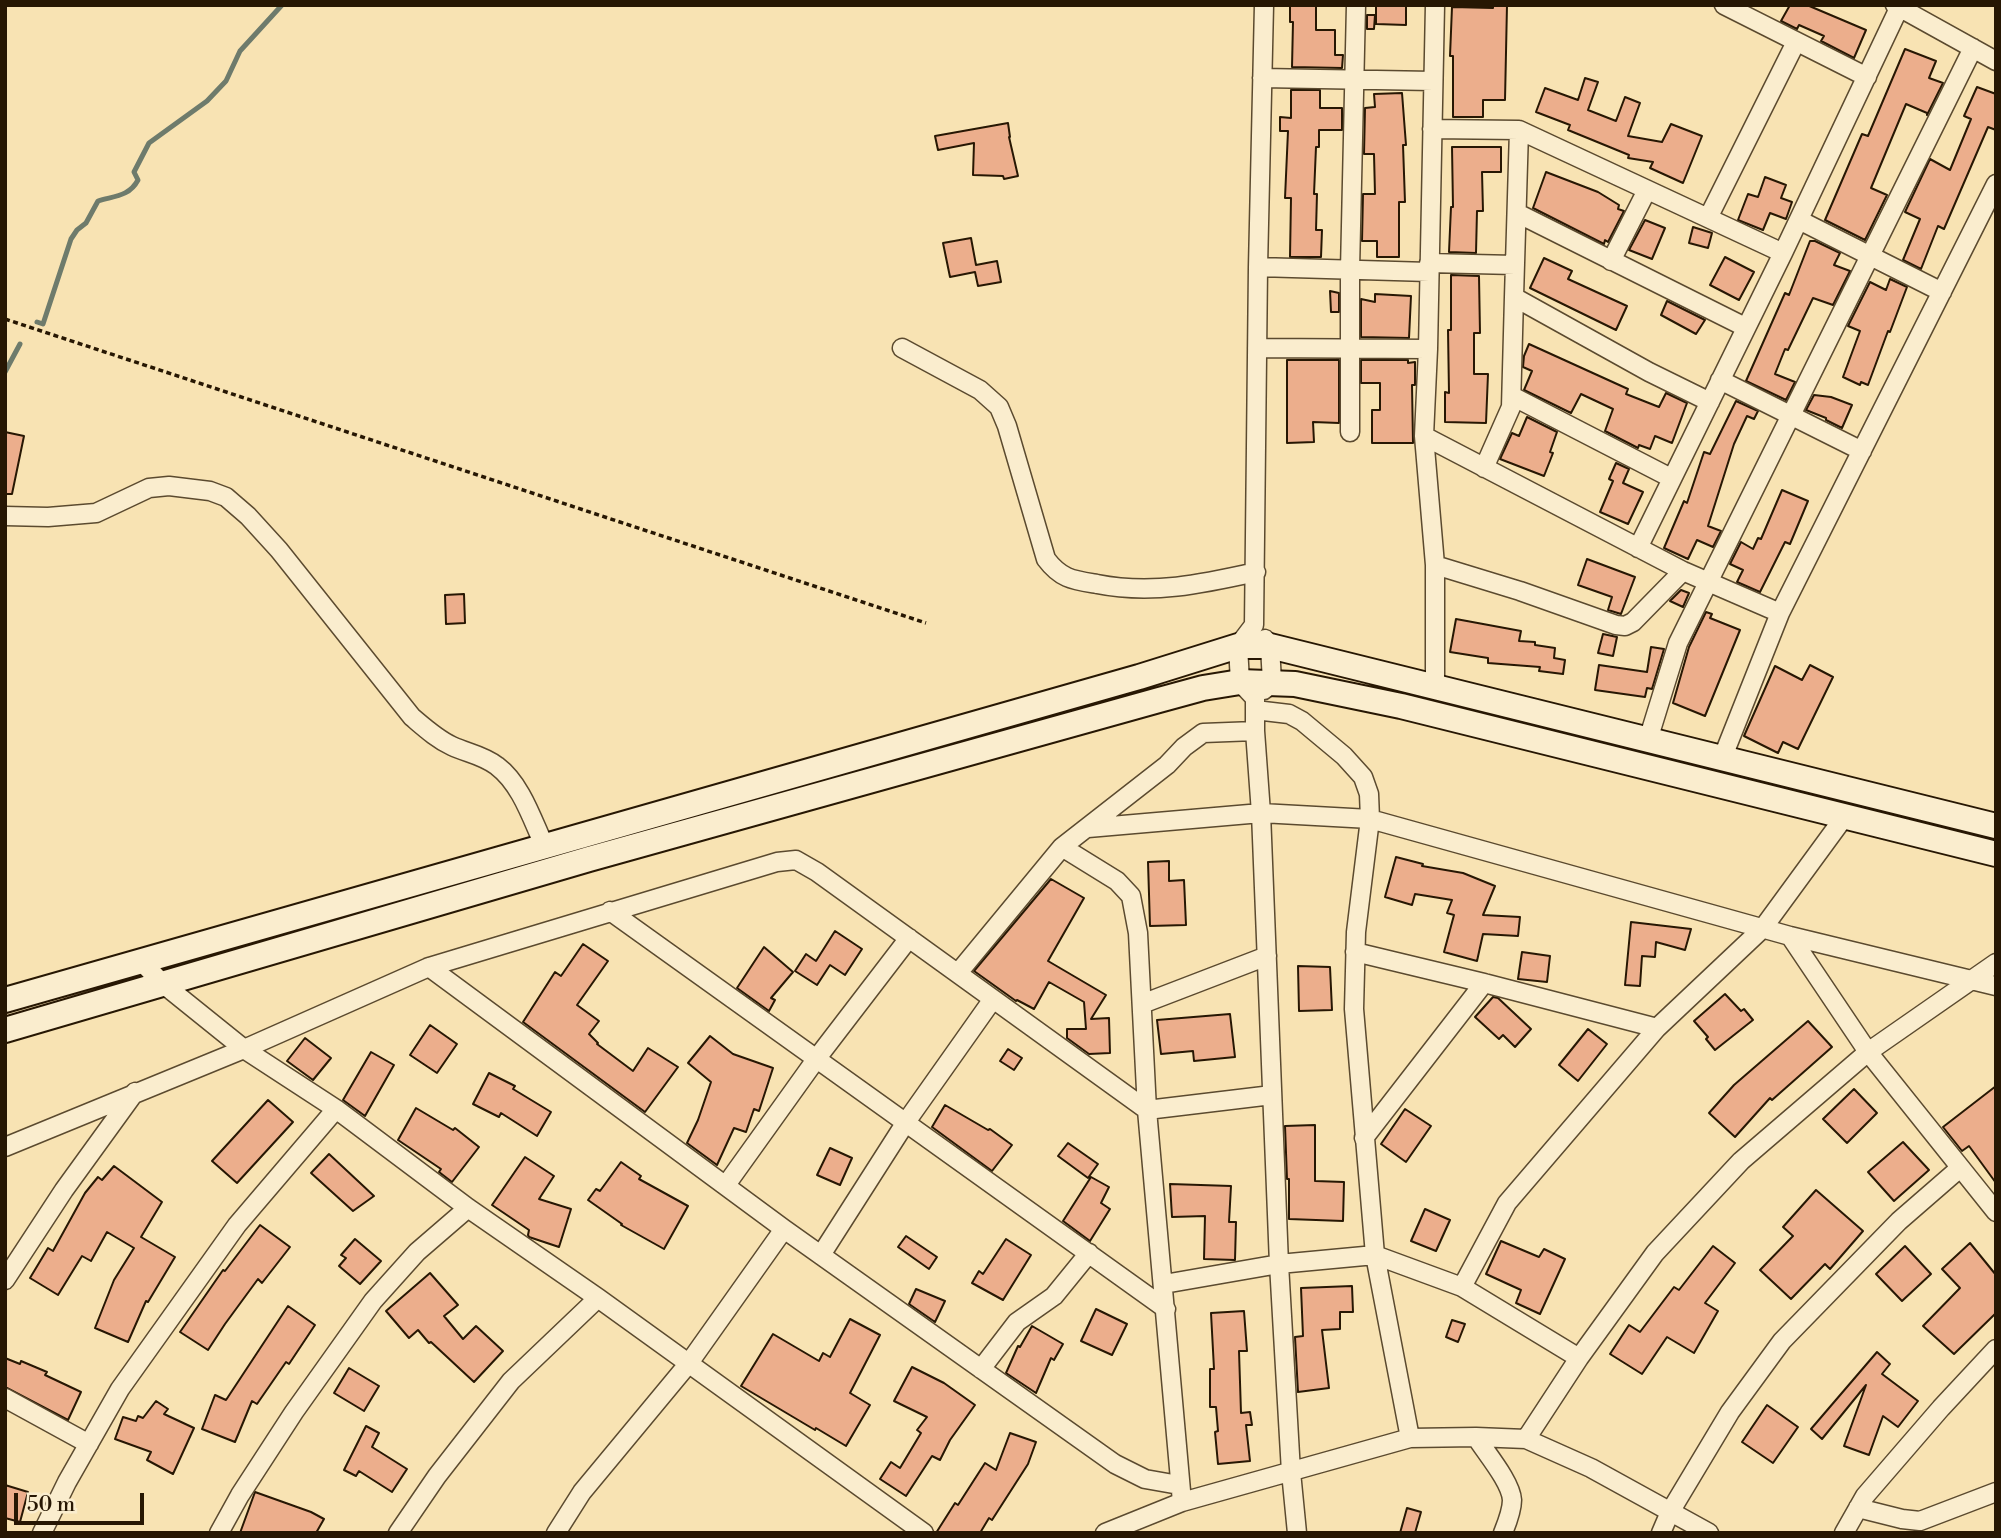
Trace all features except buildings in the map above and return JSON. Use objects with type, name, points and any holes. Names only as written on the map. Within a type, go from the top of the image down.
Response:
[{"type":"main road","points":[[5,1000],[1139,677],[1238,646],[1270,646],[1435,685],[1996,826]]},
{"type":"main road","points":[[5,1030],[576,863],[1203,688],[1256,693],[1295,684],[1401,706],[1996,854]]},
{"type":"street","points":[[1264,5],[1254,625],[1238,646],[1256,693],[1302,721],[1344,756],[1363,778],[1369,794],[1370,819],[1355,952],[1354,1009],[1375,1255],[1410,1438]]},
{"type":"street","points":[[1350,432],[1350,270],[1356,5]]},
{"type":"street","points":[[1434,5],[1424,436],[1435,565],[1435,685]]},
{"type":"street","points":[[1724,5],[1867,76]]},
{"type":"street","points":[[1638,548],[1799,220],[1897,6],[1996,61]]},
{"type":"street","points":[[1708,218],[1796,42]]},
{"type":"street","points":[[1648,740],[1678,643],[1973,48]]},
{"type":"street","points":[[1262,78],[1433,81]]},
{"type":"street","points":[[1432,130],[1519,130],[1783,253]]},
{"type":"street","points":[[1484,468],[1508,416],[1511,396],[1519,130]]},
{"type":"street","points":[[1721,759],[1780,613],[1996,184]]},
{"type":"street","points":[[1611,261],[1647,190]]},
{"type":"street","points":[[1517,213],[1745,327]]},
{"type":"street","points":[[1799,220],[1942,292]]},
{"type":"street","points":[[1258,267],[1350,270],[1515,265]]},
{"type":"street","points":[[1514,297],[1649,372],[1710,402]]},
{"type":"street","points":[[902,348],[980,390],[999,407],[1046,559],[1065,578],[1125,590],[1157,590],[1256,572]]},
{"type":"street","points":[[1257,348],[1428,349]]},
{"type":"street","points":[[1720,380],[1862,451]]},
{"type":"street","points":[[1511,396],[1671,478]]},
{"type":"street","points":[[1424,436],[1683,571],[1780,613]]},
{"type":"street","points":[[5,516],[48,517],[96,513],[149,488],[169,485],[210,491],[226,497],[248,516],[279,550],[412,717],[434,736],[498,766],[514,784],[544,845]]},
{"type":"street","points":[[1435,565],[1625,626],[1633,622],[1683,571]]},
{"type":"street","points":[[1254,625],[1270,646],[1256,693],[1255,731],[1261,813],[1279,1264],[1297,1533]]},
{"type":"street","points":[[958,973],[1062,847],[1203,733],[1255,731]]},
{"type":"street","points":[[1088,828],[1261,813],[1370,819],[1790,936],[1996,986]]},
{"type":"street","points":[[1462,1287],[1507,1203],[1657,1028],[1763,928],[1845,816]]},
{"type":"street","points":[[1062,847],[1117,880],[1131,896],[1138,933],[1147,1110],[1180,1494]]},
{"type":"street","points":[[5,1147],[244,1049],[429,967],[777,862],[796,860],[817,872],[1147,1110],[1272,1095]]},
{"type":"street","points":[[610,911],[1166,1309]]},
{"type":"street","points":[[1790,936],[1868,1052],[1996,1212]]},
{"type":"street","points":[[726,1185],[817,1058],[909,938]]},
{"type":"street","points":[[1355,952],[1657,1028]]},
{"type":"street","points":[[1142,1004],[1266,956]]},
{"type":"street","points":[[139,960],[162,983],[244,1049],[336,1110],[468,1208],[598,1298],[924,1533]]},
{"type":"street","points":[[1526,1439],[1579,1358],[1655,1253],[1741,1161],[1868,1052],[1996,963]]},
{"type":"street","points":[[429,967],[784,1229],[1115,1464],[1180,1494]]},
{"type":"street","points":[[1364,1138],[1484,983]]},
{"type":"street","points":[[821,1255],[906,1122],[993,999]]},
{"type":"street","points":[[5,1280],[64,1190],[135,1092]]},
{"type":"street","points":[[43,1533],[67,1482],[120,1389],[237,1225],[336,1110]]},
{"type":"street","points":[[1661,1533],[1730,1412],[1782,1341],[1899,1221],[1960,1168]]},
{"type":"street","points":[[219,1533],[240,1495],[294,1412],[373,1301],[417,1252],[468,1208]]},
{"type":"street","points":[[556,1533],[582,1492],[689,1363],[784,1229]]},
{"type":"street","points":[[981,1368],[1017,1322],[1054,1296],[1089,1253]]},
{"type":"street","points":[[1164,1284],[1279,1264],[1375,1255],[1462,1287],[1579,1358]]},
{"type":"street","points":[[398,1533],[437,1476],[512,1381],[598,1298]]},
{"type":"street","points":[[1844,1533],[1865,1496],[1996,1349]]},
{"type":"street","points":[[5,1398],[89,1444]]},
{"type":"street","points":[[1105,1533],[1180,1494],[1291,1472],[1410,1438],[1476,1437],[1526,1439],[1591,1468],[1709,1533]]},
{"type":"street","points":[[1476,1437],[1507,1485],[1512,1499],[1503,1533]]},
{"type":"street","points":[[1858,1508],[1920,1521],[1996,1492]]},
{"type":"path","points":[[5,319],[926,624]]},
{"type":"waterway","points":[[37,322],[43,324],[71,239],[86,223],[98,201],[120,195],[134,186],[138,180],[134,172],[149,143],[207,101],[226,81],[240,51],[282,5]]},
{"type":"waterway","points":[[5,372],[20,344]]}]
